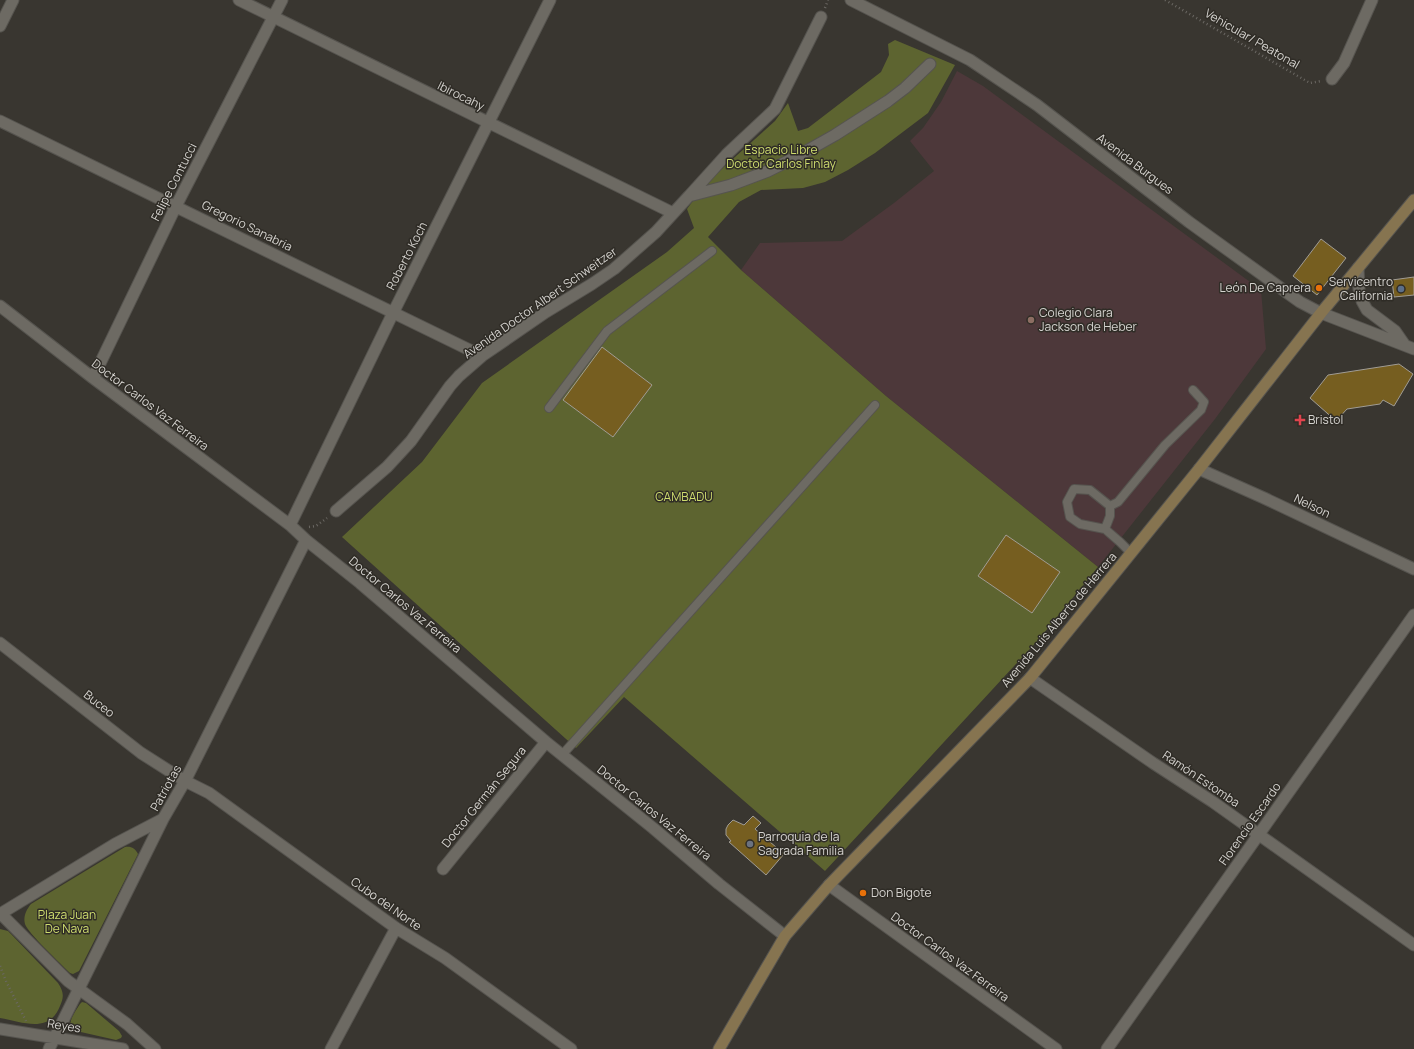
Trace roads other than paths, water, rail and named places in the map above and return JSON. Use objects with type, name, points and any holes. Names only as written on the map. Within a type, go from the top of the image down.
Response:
[{"type":"main road","name":"Avenida Luis Alberto de Herrera","points":[[719,1049],[784,936],[829,885],[1030,678],[1199,468],[1321,313],[1414,200]]},
{"type":"street","points":[[0,26],[13,0]]},
{"type":"street","name":"Ibirocahy","points":[[239,0],[673,213]]},
{"type":"street","name":"Felipe Contucci","points":[[92,378],[176,206],[282,0]]},
{"type":"street","name":"Roberto Koch","points":[[290,525],[393,313],[550,0]]},
{"type":"street","name":"Avenida Burgues","points":[[851,0],[970,60],[1036,105],[1190,222],[1300,302],[1321,313],[1409,347]]},
{"type":"street","points":[[1332,79],[1344,63],[1372,0]]},
{"type":"street","name":"Avenida Doctor Albert Schweitzer","points":[[336,511],[387,467],[411,441],[450,386],[482,356],[546,312],[614,269],[656,232],[727,154],[775,109],[820,17]]},
{"type":"street","points":[[689,196],[731,185],[796,157],[835,135],[888,101],[905,88],[930,64]]},
{"type":"street","name":"Gregorio Sanabria","points":[[0,121],[482,356]]},
{"type":"street","name":"Avenida Burgues","points":[[1358,268],[1360,295],[1367,310],[1395,331],[1409,347]]},
{"type":"street","name":"Doctor Carlos Vaz Ferreira","points":[[0,306],[92,378],[290,525],[546,742],[784,936]]},
{"type":"street","name":"Nelson","points":[[1199,468],[1414,569]]},
{"type":"street","name":"Patriotas","points":[[49,1049],[163,819],[185,781],[306,540]]},
{"type":"street","name":"Florencio Escardo","points":[[1107,1049],[1414,615]]},
{"type":"street","name":"Buceo","points":[[0,643],[141,753],[185,781]]},
{"type":"street","name":"Ramón Estomba","points":[[1030,678],[1153,763],[1213,802],[1414,945]]},
{"type":"street","name":"Doctor Germán Segura","points":[[443,869],[546,742]]},
{"type":"street","name":"Cubo del Norte","points":[[185,781],[209,793],[396,928],[445,958],[570,1049]]},
{"type":"street","points":[[155,1049],[127,1024],[68,981],[0,913],[115,844],[163,819]]},
{"type":"street","name":"Doctor Carlos Vaz Ferreira","points":[[829,885],[1056,1049]]},
{"type":"street","points":[[332,1049],[396,928]]},
{"type":"street","name":"Reyes","points":[[0,1029],[123,1049]]},
{"type":"lane","points":[[550,408],[607,331],[712,251]]},
{"type":"lane","points":[[1110,506],[1118,502],[1166,445],[1201,410],[1204,402],[1193,390]]},
{"type":"lane","points":[[562,755],[875,405]]},
{"type":"lane","points":[[1110,506],[1090,490],[1074,489],[1067,502],[1070,517],[1080,524],[1105,529],[1131,553]]},
{"type":"lane","points":[[1105,529],[1110,516],[1110,506]]},
{"type":"place","name":"León De Caprera","points":[[1319,288]]},
{"type":"place","name":"Servicentro California","points":[[1401,289]]},
{"type":"place","name":"Colegio Clara Jackson de Heber","points":[[1031,320]]},
{"type":"place","name":"Bristol","points":[[1300,420]]},
{"type":"place","name":"Parroquia de la Sagrada Familia","points":[[750,844]]},
{"type":"place","name":"Don Bigote","points":[[863,893]]},
{"type":"park label","name":"Espacio Libre Doctor Carlos Finlay","points":[[781,157]]},
{"type":"park label","name":"CAMBADU","points":[[684,497]]},
{"type":"park label","name":"Plaza Juan De Nava","points":[[67,922]]}]
